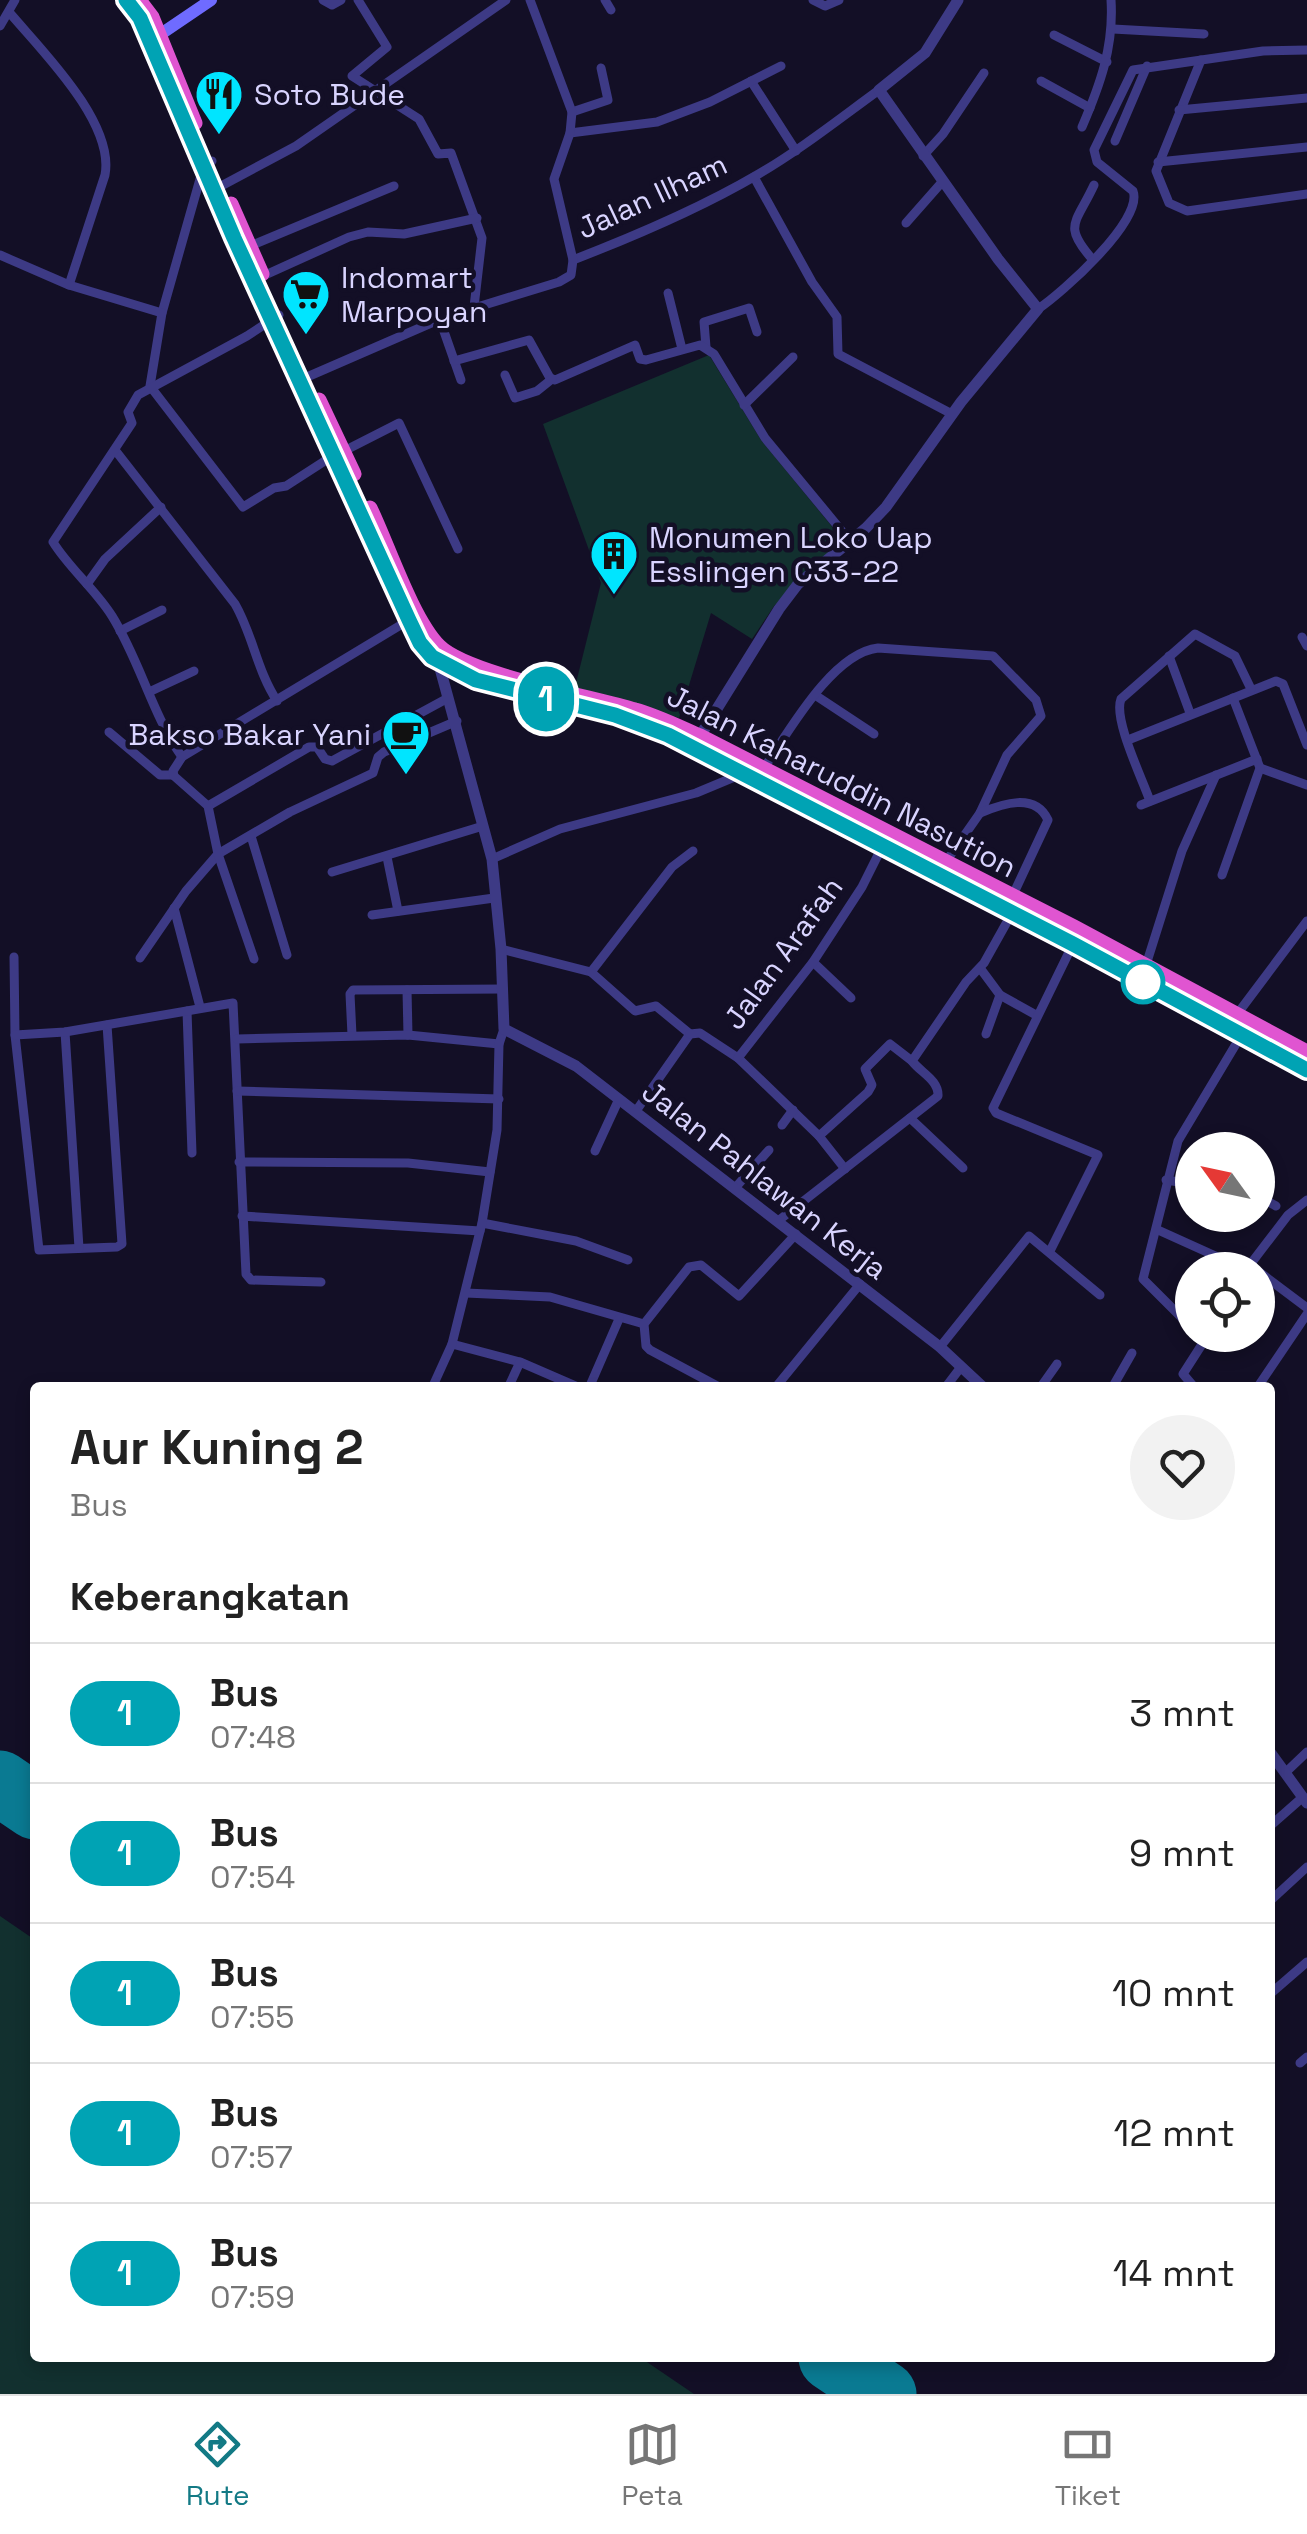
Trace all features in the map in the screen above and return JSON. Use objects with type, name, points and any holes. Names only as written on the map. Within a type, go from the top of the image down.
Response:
[{"type":"highway","name":"Jalan Kaharuddin Nasution","points":[[126,0],[155,38],[275,317],[441,655],[640,711],[700,736],[764,768],[883,846],[1146,965],[1307,1052]]},
{"type":"highway","name":"Jalan Kaharuddin Nasution","points":[[139,0],[152,18],[155,38]]},
{"type":"highway","name":"Jalan Kaharuddin Nasution","points":[[208,163],[250,246],[275,317],[306,377],[420,643],[476,680],[615,715],[668,735],[945,862],[1073,944],[1307,1070]]},
{"type":"main road","points":[[155,38],[211,0]]},
{"type":"street","points":[[0,26],[15,0]]},
{"type":"street","points":[[324,0],[332,6],[342,0]]},
{"type":"street","points":[[358,0],[387,44],[352,74],[419,119],[438,154],[451,153],[476,218],[482,250],[474,307]]},
{"type":"street","points":[[476,0],[485,13]]},
{"type":"street","points":[[223,186],[296,146],[506,0]]},
{"type":"street","name":"Jalan Ilham","points":[[530,0],[572,112],[570,133],[554,179],[573,260],[647,230],[754,177],[878,90]]},
{"type":"street","points":[[813,0],[825,6],[839,0]]},
{"type":"street","points":[[958,0],[925,53],[878,90],[998,260],[1038,309]]},
{"type":"street","points":[[1082,127],[1107,62],[1113,29],[1112,0]]},
{"type":"street","points":[[8,12],[77,97],[96,130],[106,159],[105,175],[69,285]]},
{"type":"street","points":[[1113,29],[1204,34]]},
{"type":"street","points":[[1054,34],[1107,62]]},
{"type":"street","points":[[700,736],[778,608],[798,584],[886,507],[952,414],[1038,309],[1115,235],[1136,199],[1130,187],[1097,162],[1094,150],[1128,75],[1147,66],[1262,51],[1307,50]]},
{"type":"street","points":[[1201,60],[1158,162],[1156,172],[1169,203],[1187,211],[1307,194]]},
{"type":"street","points":[[570,133],[657,122],[710,102],[781,66]]},
{"type":"street","points":[[1114,141],[1147,66]]},
{"type":"street","points":[[572,112],[608,100],[600,68]]},
{"type":"street","points":[[923,156],[943,134],[984,73]]},
{"type":"street","points":[[751,81],[796,151]]},
{"type":"street","points":[[1041,82],[1090,108]]},
{"type":"street","points":[[1179,110],[1307,98]]},
{"type":"street","points":[[1158,162],[1307,147]]},
{"type":"street","points":[[208,163],[162,313],[150,386],[245,508],[398,423],[458,549]]},
{"type":"street","points":[[754,177],[812,282],[837,318],[838,354],[952,414]]},
{"type":"street","points":[[906,223],[943,181]]},
{"type":"street","points":[[1093,260],[1076,242],[1074,232],[1094,185]]},
{"type":"street","points":[[250,246],[394,186]]},
{"type":"street","points":[[263,276],[349,237],[391,230],[404,234],[476,218]]},
{"type":"street","points":[[0,255],[69,285],[162,313]]},
{"type":"street","points":[[306,377],[474,307],[559,282],[570,274],[573,260]]},
{"type":"street","points":[[668,293],[682,349]]},
{"type":"street","points":[[706,347],[704,322],[735,312],[750,308],[757,332]]},
{"type":"street","points":[[182,757],[164,730],[120,630],[54,539],[132,424],[128,412],[138,395],[275,317]]},
{"type":"street","points":[[440,320],[461,380]]},
{"type":"street","points":[[454,361],[530,340],[552,379]]},
{"type":"street","points":[[506,374],[515,398],[634,345],[640,359],[646,360],[700,344],[714,354],[765,438],[850,541]]},
{"type":"street","points":[[744,405],[793,356]]},
{"type":"street","points":[[115,450],[241,614],[265,683],[277,701]]},
{"type":"street","points":[[88,584],[105,559],[161,507]]},
{"type":"street","points":[[120,630],[162,610]]},
{"type":"street","points":[[174,775],[182,757],[409,620]]},
{"type":"street","points":[[1251,688],[1235,656],[1197,634],[1191,635],[1119,701],[1145,803],[1258,763],[1307,785]]},
{"type":"street","points":[[764,768],[825,682],[869,649],[993,656],[1042,711],[1007,755],[980,813],[945,862]]},
{"type":"street","points":[[435,1382],[452,1344],[482,1227],[504,1029],[502,949],[492,859],[448,698],[441,655]]},
{"type":"street","points":[[1169,656],[1190,713]]},
{"type":"street","points":[[149,692],[194,671]]},
{"type":"street","points":[[1128,740],[1251,688],[1282,682],[1307,745]]},
{"type":"street","points":[[815,695],[874,734]]},
{"type":"street","points":[[208,806],[309,747],[317,748],[327,761],[332,760],[448,698]]},
{"type":"street","points":[[1222,874],[1258,763],[1233,698]]},
{"type":"street","points":[[140,958],[218,854],[290,812],[373,773],[384,752],[457,721]]},
{"type":"street","points":[[109,732],[160,775],[174,775],[208,806],[218,854],[254,960]]},
{"type":"street","points":[[492,859],[560,828],[696,793],[744,773]]},
{"type":"street","points":[[1146,965],[1182,851],[1216,775]]},
{"type":"street","points":[[912,1061],[966,982],[980,968],[1048,820],[1044,812],[1028,802],[1006,803],[980,813]]},
{"type":"street","points":[[332,872],[484,826]]},
{"type":"street","points":[[252,836],[287,955]]},
{"type":"street","name":"Jalan Arafah","points":[[845,1169],[819,1136],[738,1058],[813,962],[862,887],[883,846]]},
{"type":"street","points":[[590,972],[672,867],[692,852]]},
{"type":"street","points":[[387,857],[398,912]]},
{"type":"street","points":[[372,915],[494,898]]},
{"type":"street","points":[[174,908],[200,1007]]},
{"type":"street","points":[[1238,1012],[1307,921]]},
{"type":"street","points":[[1050,1251],[1098,1155],[992,1108],[1073,944]]},
{"type":"street","points":[[502,949],[590,972],[636,1010],[656,1006],[690,1034],[700,1033],[738,1058]]},
{"type":"street","points":[[14,957],[16,1035],[36,1245],[42,1250],[122,1244],[107,1025]]},
{"type":"street","points":[[813,962],[851,998]]},
{"type":"street","points":[[980,968],[1000,996],[1036,1014]]},
{"type":"street","points":[[352,1036],[352,991],[503,989]]},
{"type":"street","points":[[407,990],[408,1036]]},
{"type":"street","points":[[986,1034],[1000,996]]},
{"type":"street","points":[[16,1035],[65,1032],[233,1003],[242,1216],[249,1278],[321,1282]]},
{"type":"street","points":[[187,1011],[192,1153]]},
{"type":"street","name":"Jalan Pahlawan Kerja","points":[[504,1029],[559,1056],[636,1111],[940,1347],[977,1382]]},
{"type":"street","points":[[65,1032],[79,1248]]},
{"type":"street","points":[[636,1111],[690,1034]]},
{"type":"street","points":[[1175,1311],[1143,1280],[1158,1230],[1166,1180],[1178,1142],[1242,1034]]},
{"type":"street","points":[[236,1039],[408,1036],[500,1044]]},
{"type":"street","points":[[778,1222],[939,1092],[933,1080],[890,1044],[865,1069],[872,1085],[868,1092],[819,1136]]},
{"type":"street","points":[[238,1091],[499,1099]]},
{"type":"street","points":[[596,1151],[619,1099]]},
{"type":"street","points":[[782,1125],[793,1110]]},
{"type":"street","points":[[910,1118],[963,1168]]},
{"type":"street","points":[[735,1188],[769,1150]]},
{"type":"street","points":[[239,1162],[408,1164],[490,1172]]},
{"type":"street","points":[[1166,1180],[1175,1181]]},
{"type":"street","points":[[1264,1252],[1288,1215],[1307,1201]]},
{"type":"street","points":[[242,1216],[482,1227],[576,1241],[628,1260]]},
{"type":"street","points":[[1158,1230],[1207,1252]]},
{"type":"street","points":[[710,1382],[650,1350],[644,1324],[689,1267],[701,1265],[740,1296],[796,1234]]},
{"type":"street","points":[[940,1347],[1027,1237],[1033,1237],[1100,1294]]},
{"type":"street","points":[[780,1382],[860,1284]]},
{"type":"street","points":[[1261,1382],[1307,1311],[1275,1286]]},
{"type":"street","points":[[466,1293],[550,1297],[644,1324]]},
{"type":"street","points":[[591,1382],[618,1319]]},
{"type":"street","points":[[452,1344],[520,1362],[566,1382]]},
{"type":"street","points":[[1190,1382],[1183,1374],[1197,1352]]},
{"type":"street","points":[[1115,1382],[1132,1353]]},
{"type":"street","points":[[511,1382],[520,1362]]},
{"type":"street","points":[[1044,1382],[1057,1364]]},
{"type":"street","points":[[950,1382],[961,1368]]},
{"type":"street","points":[[1285,1773],[1307,1752]]},
{"type":"street","points":[[1275,1759],[1305,1800],[1275,1822]]},
{"type":"street","points":[[1275,1896],[1307,1866]]},
{"type":"street","points":[[1275,1990],[1307,1962]]},
{"type":"green space","points":[[709,355],[761,440],[843,540],[774,606],[752,639],[711,613],[679,718],[575,687],[601,583],[543,424]]},
{"type":"green space","points":[[0,1916],[30,1937],[30,2362],[647,2362],[694,2394],[0,2394]]},
{"type":"runway","points":[[0,1783],[30,1804]]},
{"type":"runway","points":[[837,2362],[884,2394]]},
{"type":"bus line","name":"1","points":[[126,0],[140,18],[298,380],[427,652],[476,680],[615,715],[668,735],[1307,1070]]},
{"type":"place","name":"Soto Bude","points":[[219,136]]},
{"type":"place","name":"Indomart Marpoyan","points":[[306,336]]},
{"type":"place","name":"Monumen Loko Uap Esslingen C33-22","points":[[614,596]]},
{"type":"place","name":"Bakso Bakar Yani","points":[[406,776]]}]
